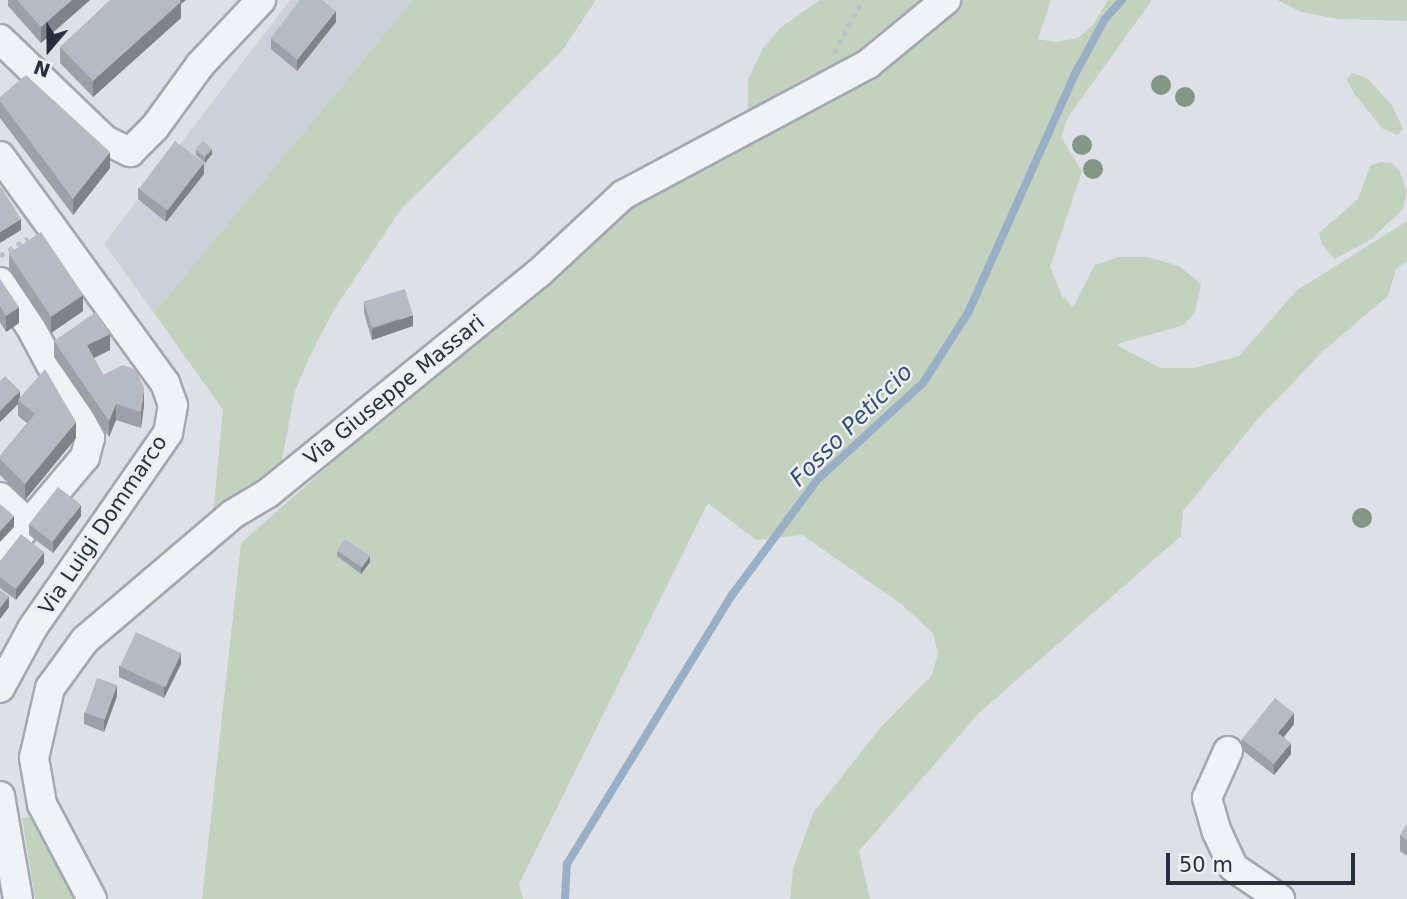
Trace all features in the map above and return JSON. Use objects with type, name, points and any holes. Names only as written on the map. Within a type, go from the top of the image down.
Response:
[{"type":"street","points":[[0,39],[105,141],[130,152],[155,127],[200,65],[261,0]]},
{"type":"street","name":"Via Giuseppe Massari","points":[[91,898],[42,804],[34,758],[50,688],[71,655],[233,514],[268,493],[538,273],[623,195],[868,64],[946,0]]},
{"type":"street","name":"Via Luigi Dommarco","points":[[0,156],[165,383],[172,419],[136,480],[32,629],[0,688]]},
{"type":"street","points":[[0,282],[30,326],[90,438],[85,457],[0,558]]},
{"type":"street","points":[[0,497],[28,523]]},
{"type":"street","points":[[1227,751],[1207,798],[1217,832],[1233,867],[1280,899]]},
{"type":"street","points":[[0,796],[6,866],[18,897]]},
{"type":"path","points":[[828,85],[836,43],[862,0]]},
{"type":"path","points":[[0,256],[49,224]]},
{"type":"shaded area","points":[[290,0],[413,0],[154,313],[104,244]]},
{"type":"green space","points":[[413,0],[596,0],[562,51],[401,209],[333,311],[310,356],[295,391],[282,460],[212,524],[223,410],[154,313]]},
{"type":"green space","points":[[820,0],[932,0],[872,52],[748,111],[748,80],[763,48],[780,28]]},
{"type":"green space","points":[[950,0],[1051,0],[1038,39],[1055,42],[1078,38],[1093,25],[1108,0],[1152,0],[1068,117],[1061,137],[1082,171],[1050,267],[1062,296],[1073,307],[1095,265],[1118,257],[1147,257],[1179,266],[1201,284],[1195,312],[1184,325],[1117,344],[1122,348],[1160,368],[1194,368],[1239,356],[1296,291],[1407,221],[1407,261],[1396,269],[1388,296],[1324,350],[1257,420],[1183,511],[1181,536],[980,712],[859,851],[870,899],[790,899],[793,869],[813,813],[880,728],[932,675],[938,653],[933,633],[900,603],[802,535],[756,540],[708,503],[519,884],[523,899],[202,899],[241,543],[613,215]]},
{"type":"green space","points":[[1277,0],[1407,0],[1407,21],[1338,19],[1301,12]]},
{"type":"green space","points":[[1352,73],[1367,78],[1392,105],[1403,129],[1398,135],[1383,129],[1353,92],[1347,79]]},
{"type":"green space","points":[[1380,162],[1392,163],[1400,171],[1407,192],[1403,209],[1370,240],[1335,259],[1322,245],[1319,233],[1358,199],[1370,166]]},
{"type":"green space","points":[[30,817],[77,899],[35,899],[22,818]]},
{"type":"building","points":[[17,0],[72,0],[41,27]]},
{"type":"building","points":[[110,0],[181,2],[93,81],[60,47]]},
{"type":"building","points":[[300,0],[322,0],[336,11],[297,60],[271,38]]},
{"type":"building","points":[[26,75],[110,152],[73,199],[0,101],[0,97]]},
{"type":"building","points":[[175,141],[204,163],[168,211],[139,189]]},
{"type":"building","points":[[203,141],[212,149],[205,157],[196,149]]},
{"type":"building","points":[[0,188],[21,219],[0,232]]},
{"type":"building","points":[[41,232],[83,295],[51,317],[9,254]]},
{"type":"building","points":[[0,279],[19,307],[6,316],[0,306]]},
{"type":"building","points":[[405,289],[413,315],[372,327],[364,302]]},
{"type":"building","points":[[96,312],[110,334],[87,345],[103,375],[123,365],[136,370],[144,388],[141,412],[116,404],[109,421],[54,341]]},
{"type":"building","points":[[45,369],[76,422],[25,484],[0,456],[35,414],[18,400]]},
{"type":"building","points":[[5,376],[20,391],[0,411],[0,381]]},
{"type":"building","points":[[58,487],[81,505],[52,542],[29,524]]},
{"type":"building","points":[[0,504],[14,516],[0,531]]},
{"type":"building","points":[[21,534],[44,552],[16,589],[0,577],[0,561]]},
{"type":"building","points":[[345,539],[370,556],[362,567],[337,551]]},
{"type":"building","points":[[0,590],[9,596],[0,608]]},
{"type":"building","points":[[136,632],[181,653],[165,688],[120,666]]},
{"type":"building","points":[[97,678],[117,685],[105,720],[85,713]]},
{"type":"building","points":[[1275,698],[1294,713],[1278,733],[1291,743],[1274,764],[1242,739]]},
{"type":"building","points":[[1407,824],[1407,840],[1400,835]]},
{"type":"waterway","name":"Fosso Peticcio","points":[[565,899],[567,864],[732,595],[817,480],[923,383],[968,313],[1076,72],[1105,19],[1122,0]]}]
